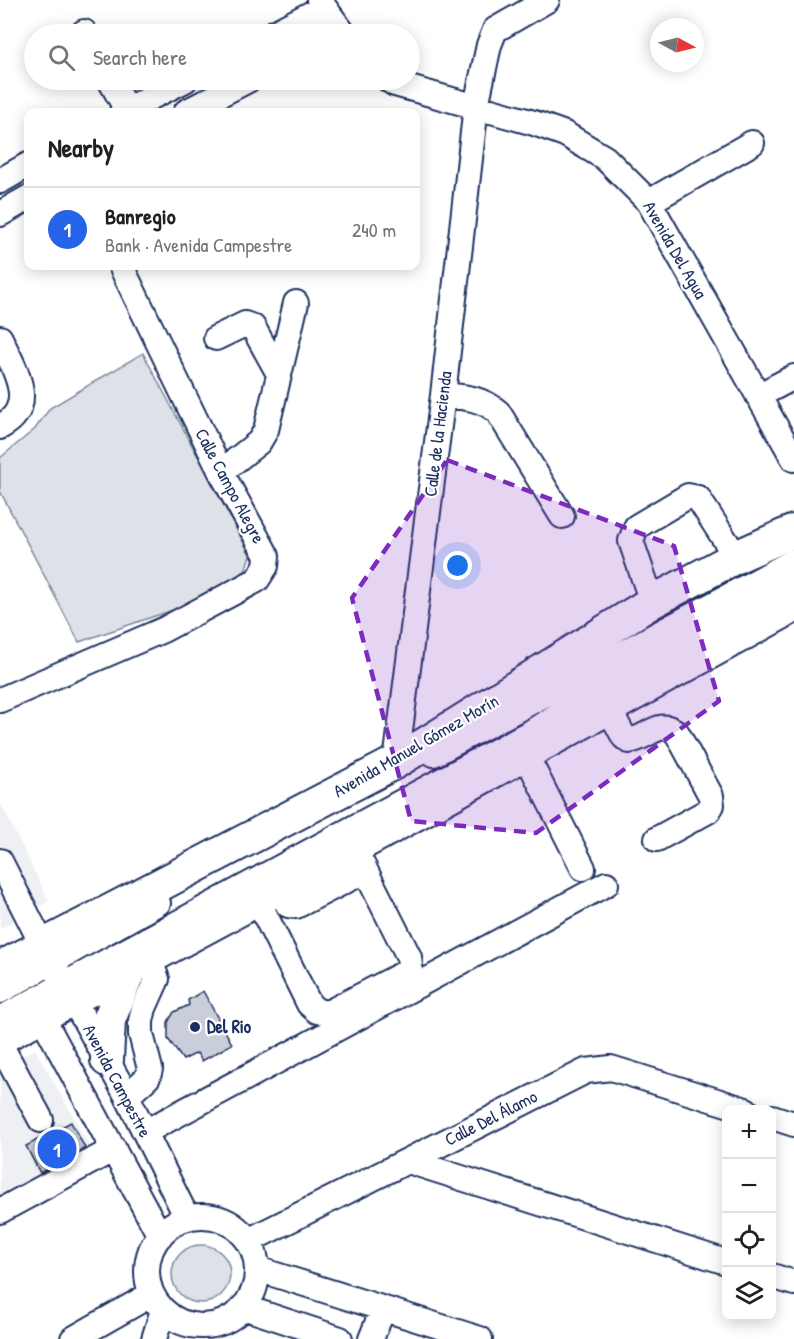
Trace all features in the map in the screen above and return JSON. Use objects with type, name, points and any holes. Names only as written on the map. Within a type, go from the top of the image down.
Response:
[{"type":"main road","name":"Avenida Manuel Gómez Morín","points":[[0,968],[47,953],[396,762],[652,602],[736,557],[794,531]]},
{"type":"main road","points":[[0,1038],[41,1016],[70,991],[140,962],[268,894],[360,860],[526,754],[781,613],[794,594]]},
{"type":"main road","points":[[107,1060],[109,1020],[140,962]]},
{"type":"street","name":"Calle de la Hacienda","points":[[396,762],[443,394],[476,106],[489,45],[495,30],[547,0]]},
{"type":"street","points":[[288,24],[321,4],[333,24]]},
{"type":"street","points":[[115,90],[123,108]]},
{"type":"street","points":[[130,108],[165,90]]},
{"type":"street","points":[[194,108],[229,90]]},
{"type":"street","name":"Avenida Del Agua","points":[[417,90],[565,134],[605,158],[649,201],[794,459]]},
{"type":"street","points":[[649,201],[752,143]]},
{"type":"street","points":[[0,181],[24,167]]},
{"type":"street","points":[[0,214],[24,200]]},
{"type":"street","name":"Calle Campo Alegre","points":[[0,700],[163,630],[257,580],[266,566],[267,556],[221,472],[123,270]]},
{"type":"street","points":[[221,472],[259,442],[266,430],[296,303]]},
{"type":"street","points":[[216,338],[245,324],[253,327],[279,374]]},
{"type":"street","points":[[0,338],[18,378],[21,393],[16,416],[0,427]]},
{"type":"street","points":[[758,396],[794,377]]},
{"type":"street","points":[[443,394],[474,398],[489,404],[498,412],[562,516]]},
{"type":"street","points":[[652,602],[631,541],[632,537],[636,527],[688,496],[698,498],[736,557]]},
{"type":"street","points":[[0,991],[47,953],[794,561]]},
{"type":"street","points":[[0,1019],[70,991],[531,732],[615,678],[794,581]]},
{"type":"street","points":[[608,707],[624,737],[629,741],[662,727],[670,727],[677,733],[711,796],[712,805],[708,811],[657,839]]},
{"type":"street","points":[[526,754],[583,868]]},
{"type":"street","points":[[268,894],[309,1004],[317,1011],[328,1013],[405,973],[410,966],[409,957],[360,860]]},
{"type":"street","name":"Avenida Campestre","points":[[0,861],[47,953],[127,1096],[188,1218]]},
{"type":"street","points":[[145,1132],[606,884]]},
{"type":"street","points":[[127,1096],[148,1077],[150,1069],[141,1034],[144,1008],[157,979],[140,962]]},
{"type":"street","name":"Avenida Campestre","points":[[41,1016],[160,1236]]},
{"type":"street","points":[[0,1044],[41,1120]]},
{"type":"street","name":"Calle Del Álamo","points":[[248,1240],[577,1075],[597,1069],[610,1068],[730,1105]]},
{"type":"street","points":[[776,1119],[794,1124]]},
{"type":"street","points":[[0,1211],[114,1149]]},
{"type":"street","points":[[408,1161],[722,1261]]},
{"type":"street","points":[[204,1216],[221,1219],[236,1228],[248,1240],[253,1250],[257,1269],[253,1289],[243,1307],[232,1317],[203,1333],[175,1319],[157,1302],[148,1279],[147,1264],[160,1236],[172,1225],[188,1218],[204,1216]]},
{"type":"street","points":[[257,1269],[480,1339]]},
{"type":"street","points":[[776,1278],[794,1283]]},
{"type":"street","points":[[73,1339],[157,1302]]},
{"type":"street","points":[[154,1339],[157,1302]]},
{"type":"street","points":[[243,1307],[340,1339]]},
{"type":"street","points":[[371,1339],[383,1309]]},
{"type":"highlighted area","points":[[447,460],[674,546],[719,701],[536,833],[411,821],[352,598]]},
{"type":"shaded area","points":[[143,353],[250,555],[245,571],[190,604],[79,642],[0,491],[0,458],[35,429],[50,408]]},
{"type":"shaded area","points":[[0,802],[49,901],[0,929]]},
{"type":"shaded area","points":[[35,1049],[94,1154],[0,1204],[0,1068]]},
{"type":"shaded area","points":[[201,1245],[212,1247],[225,1258],[230,1274],[228,1285],[217,1298],[201,1303],[190,1301],[177,1290],[172,1274],[174,1263],[185,1250]]},
{"type":"building","name":"Del Rio","points":[[203,991],[232,1044],[202,1061],[197,1053],[183,1060],[168,1039],[168,1022],[174,1012],[189,1005],[188,1000]]},
{"type":"building","points":[[71,1122],[85,1148],[40,1173],[26,1146]]},
{"type":"place","name":"Del Rio","points":[[195,1027]]},
{"type":"place","name":"Banregio","points":[[57,1149]]}]
